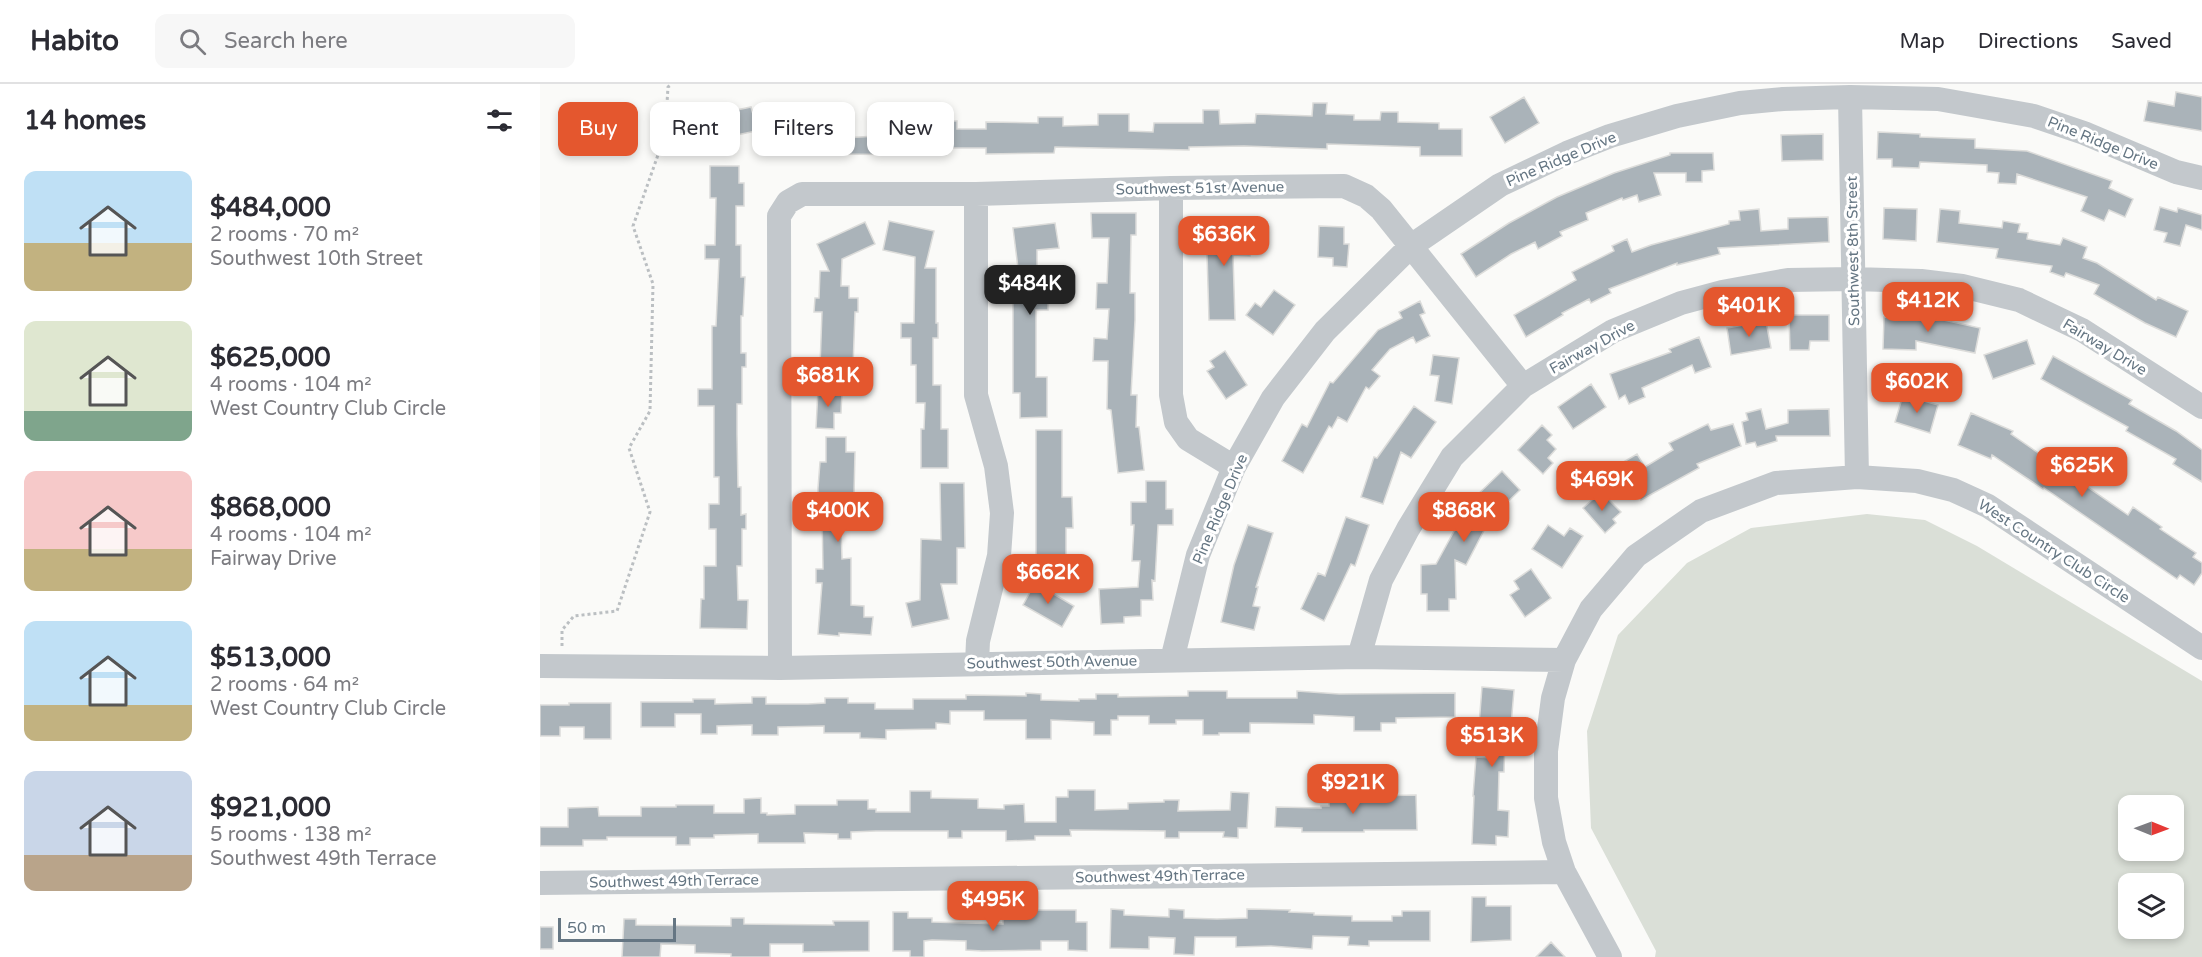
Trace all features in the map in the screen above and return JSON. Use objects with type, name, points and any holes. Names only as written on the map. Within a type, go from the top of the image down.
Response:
[{"type":"street","name":"Pine Ridge Drive","points":[[1172,660],[1198,555],[1234,467],[1273,398],[1325,331],[1411,246],[1500,185],[1567,153],[1610,136],[1677,116],[1740,103],[1850,97],[1938,99],[2034,116],[2084,133],[2176,172],[2202,178]]},
{"type":"street","name":"Southwest 8th Street","points":[[1850,97],[1857,477]]},
{"type":"street","name":"Southwest 51st Avenue","points":[[780,668],[779,216],[788,201],[802,194],[976,194],[1344,186],[1366,196],[1381,209],[1523,386]]},
{"type":"street","points":[[1171,188],[1171,395],[1176,422],[1188,439],[1234,467]]},
{"type":"street","points":[[976,194],[976,395],[996,466],[1002,513],[999,555],[978,641],[977,663]]},
{"type":"street","name":"Fairway Drive","points":[[1359,657],[1381,580],[1408,529],[1452,457],[1523,386],[1614,331],[1681,303],[1722,292],[1788,280],[1921,281],[1962,286],[2019,300],[2082,330],[2202,407]]},
{"type":"street","name":"West Country Club Circle","points":[[1610,957],[1564,872],[1554,842],[1546,798],[1546,751],[1553,698],[1564,660],[1591,609],[1636,556],[1701,510],[1776,483],[1857,477],[1917,481],[1953,489],[1988,506],[2202,648]]},
{"type":"street","name":"Southwest 50th Avenue","points":[[551,666],[780,668],[1359,657],[1564,660]]},
{"type":"street","name":"Southwest 49th Terrace","points":[[540,883],[1564,872]]},
{"type":"path","points":[[551,666],[562,630],[574,616],[617,611],[650,512],[629,448],[650,411],[652,284],[633,226],[665,135],[668,87],[672,84]]},
{"type":"shaded area","points":[[1867,514],[1925,520],[1977,546],[2202,681],[2202,957],[1655,957],[1656,951],[1591,828],[1587,731],[1618,635],[1687,563],[1751,528]]},
{"type":"building","points":[[2176,92],[2202,97],[2202,131],[2144,121],[2148,101],[2174,106]]},
{"type":"building","points":[[1524,97],[1539,123],[1505,143],[1490,117]]},
{"type":"building","points":[[1313,103],[1327,103],[1326,114],[1354,115],[1354,120],[1380,120],[1381,112],[1398,112],[1398,122],[1439,123],[1439,129],[1462,129],[1462,156],[1420,156],[1420,147],[1327,144],[1327,149],[1244,146],[1189,147],[1189,150],[1055,147],[1054,153],[986,154],[986,148],[954,148],[954,121],[957,121],[957,129],[986,129],[986,122],[1038,123],[1038,117],[1063,117],[1063,126],[1098,125],[1098,114],[1129,114],[1129,131],[1153,132],[1154,123],[1203,123],[1203,110],[1219,110],[1220,124],[1255,123],[1256,114],[1312,116]]},
{"type":"building","points":[[751,107],[752,132],[740,134],[740,109]]},
{"type":"building","points":[[1878,132],[1920,134],[1920,137],[1975,139],[1975,148],[2027,151],[2112,181],[2109,188],[2133,199],[2125,217],[2109,210],[2104,221],[2081,211],[2087,197],[2017,174],[2016,184],[1998,183],[1999,173],[1987,172],[1987,165],[1920,162],[1919,168],[1892,167],[1892,159],[1877,159]]},
{"type":"building","points":[[1823,134],[1823,160],[1782,161],[1781,135]]},
{"type":"building","points":[[855,137],[867,137],[867,154],[855,154]]},
{"type":"building","points":[[1670,153],[1713,153],[1714,170],[1702,171],[1702,182],[1686,182],[1686,173],[1654,173],[1661,195],[1639,202],[1637,195],[1623,200],[1622,198],[1586,213],[1588,220],[1560,232],[1562,236],[1538,249],[1535,242],[1511,254],[1476,277],[1461,254],[1509,223],[1557,197],[1614,173],[1670,155]]},
{"type":"building","points":[[710,166],[739,166],[739,183],[744,183],[744,206],[736,206],[736,245],[741,245],[741,277],[745,277],[743,316],[741,316],[741,353],[746,353],[746,367],[742,367],[742,404],[737,404],[737,434],[738,487],[741,487],[741,515],[746,514],[746,529],[742,529],[742,566],[737,566],[738,600],[748,600],[747,629],[700,628],[701,599],[704,599],[704,566],[716,566],[716,529],[709,529],[709,504],[719,504],[719,477],[714,477],[714,406],[698,406],[698,389],[712,389],[712,326],[716,326],[719,259],[705,259],[705,245],[715,245],[716,198],[710,198]]},
{"type":"building","points":[[2160,207],[2177,212],[2178,208],[2202,215],[2202,230],[2186,225],[2180,246],[2164,242],[2167,233],[2154,230]]},
{"type":"building","points":[[1884,208],[1917,209],[1916,241],[1883,239]]},
{"type":"building","points":[[1759,209],[1761,231],[1788,229],[1788,218],[1828,217],[1829,242],[1718,248],[1720,254],[1677,265],[1677,263],[1609,289],[1611,293],[1591,303],[1589,299],[1562,313],[1563,315],[1526,337],[1514,315],[1576,280],[1572,272],[1614,251],[1612,246],[1627,239],[1632,252],[1729,224],[1729,221],[1740,220],[1739,211]]},
{"type":"building","points":[[1940,209],[1960,211],[1959,223],[2002,228],[2003,221],[2020,224],[2018,232],[2028,233],[2027,239],[2060,245],[2063,238],[2087,247],[2083,258],[2097,263],[2156,300],[2158,297],[2188,311],[2176,337],[2145,323],[2094,294],[2099,285],[2066,273],[2064,277],[2050,272],[2052,266],[1996,258],[1998,249],[1937,242]]},
{"type":"building","points":[[1091,213],[1136,213],[1136,235],[1131,235],[1130,293],[1135,293],[1135,320],[1131,395],[1137,395],[1136,427],[1139,427],[1144,470],[1118,473],[1111,410],[1107,409],[1108,361],[1093,361],[1094,338],[1107,339],[1109,309],[1096,309],[1097,283],[1107,283],[1109,238],[1092,238]]},
{"type":"building","points":[[1212,218],[1234,218],[1233,233],[1251,234],[1250,256],[1233,255],[1235,320],[1209,320],[1207,237],[1211,237]]},
{"type":"building","points":[[889,221],[934,231],[925,268],[936,268],[938,338],[933,338],[933,385],[941,385],[941,429],[948,429],[948,468],[921,468],[921,429],[924,429],[925,403],[916,403],[916,365],[911,365],[911,338],[901,338],[901,323],[914,323],[915,257],[883,250]]},
{"type":"building","points":[[865,222],[875,244],[842,259],[841,286],[849,286],[849,298],[858,298],[858,312],[855,312],[853,367],[820,366],[822,312],[814,312],[815,298],[819,298],[820,271],[829,271],[817,244]]},
{"type":"building","points":[[1055,223],[1059,248],[1037,250],[1037,284],[1053,284],[1053,298],[1048,298],[1048,310],[1036,310],[1036,377],[1047,377],[1047,417],[1020,418],[1020,393],[1013,393],[1013,268],[1018,268],[1013,228]]},
{"type":"building","points":[[1319,226],[1344,227],[1344,244],[1349,244],[1347,267],[1333,266],[1333,258],[1318,257]]},
{"type":"building","points":[[1274,290],[1295,305],[1273,335],[1246,315],[1255,303],[1261,307]]},
{"type":"building","points":[[1420,301],[1425,313],[1420,315],[1430,336],[1416,343],[1413,337],[1390,349],[1372,370],[1380,376],[1369,389],[1366,387],[1347,422],[1338,417],[1332,428],[1329,426],[1303,473],[1282,461],[1302,424],[1307,427],[1330,382],[1333,383],[1378,330],[1402,318],[1399,312]]},
{"type":"building","points":[[1902,313],[1925,314],[1925,316],[1980,328],[1975,353],[1916,341],[1916,350],[1883,349],[1884,317],[1902,318]]},
{"type":"building","points":[[1789,315],[1829,315],[1829,341],[1810,341],[1809,350],[1790,350]]},
{"type":"building","points":[[1766,321],[1771,348],[1731,355],[1727,328]]},
{"type":"building","points":[[1699,337],[1711,367],[1695,373],[1692,365],[1642,388],[1645,397],[1629,404],[1625,395],[1619,399],[1610,374],[1671,352],[1669,349]]},
{"type":"building","points":[[2027,340],[2035,364],[1993,379],[1984,355]]},
{"type":"building","points":[[1225,351],[1247,385],[1226,399],[1207,371],[1214,367],[1210,361]]},
{"type":"building","points":[[1433,355],[1459,358],[1452,404],[1435,401],[1439,376],[1430,375]]},
{"type":"building","points":[[2053,356],[2132,400],[2129,404],[2176,431],[2202,450],[2202,482],[2173,464],[2176,459],[2126,431],[2128,427],[2041,379]]},
{"type":"building","points":[[1591,384],[1606,407],[1573,429],[1558,407]]},
{"type":"building","points":[[818,390],[842,391],[841,413],[834,413],[834,429],[816,428]]},
{"type":"building","points":[[1903,395],[1938,405],[1930,433],[1895,422]]},
{"type":"building","points":[[1414,406],[1436,422],[1411,458],[1401,452],[1383,504],[1361,497],[1374,457],[1377,458]]},
{"type":"building","points":[[1761,409],[1766,429],[1788,423],[1788,410],[1829,409],[1830,436],[1776,436],[1777,441],[1757,447],[1755,442],[1746,444],[1742,422],[1748,420],[1746,413]]},
{"type":"building","points":[[1971,413],[2013,431],[2011,434],[2128,515],[2133,507],[2162,527],[2160,529],[2196,553],[2193,557],[2202,563],[2202,573],[2194,585],[2180,575],[2177,579],[1992,455],[1991,459],[1958,445]]},
{"type":"building","points":[[1708,424],[1711,430],[1733,424],[1741,446],[1697,464],[1699,468],[1641,500],[1620,464],[1637,454],[1645,467],[1673,450],[1669,443]]},
{"type":"building","points":[[1542,425],[1552,435],[1547,440],[1556,449],[1548,458],[1553,463],[1543,474],[1518,450]]},
{"type":"building","points":[[1036,430],[1062,430],[1062,497],[1072,497],[1073,528],[1066,528],[1066,579],[1032,580],[1031,566],[1036,566]]},
{"type":"building","points":[[826,437],[846,437],[846,452],[855,452],[854,495],[859,495],[859,512],[845,512],[845,528],[841,528],[842,559],[851,558],[851,605],[864,606],[864,617],[873,617],[871,635],[818,634],[822,583],[816,583],[816,569],[823,569],[822,511],[818,511],[818,488],[820,462],[826,462]]},
{"type":"building","points":[[1502,471],[1520,490],[1490,519],[1466,565],[1455,560],[1456,599],[1449,599],[1449,611],[1427,611],[1427,594],[1421,594],[1421,565],[1436,564],[1470,502]]},
{"type":"building","points":[[1146,481],[1166,481],[1166,509],[1173,509],[1173,525],[1158,525],[1155,581],[1152,580],[1153,600],[1141,600],[1141,616],[1124,617],[1124,623],[1101,624],[1099,589],[1138,587],[1140,561],[1132,561],[1134,525],[1131,525],[1131,502],[1146,502]]},
{"type":"building","points":[[940,483],[964,483],[965,548],[957,548],[957,584],[941,584],[949,619],[912,627],[906,603],[920,600],[921,539],[941,540]]},
{"type":"building","points":[[1601,492],[1621,512],[1613,519],[1616,523],[1605,533],[1583,508]]},
{"type":"building","points":[[1346,517],[1369,525],[1355,566],[1351,564],[1324,621],[1301,609],[1318,573],[1325,576]]},
{"type":"building","points":[[1248,525],[1273,533],[1256,587],[1258,587],[1253,606],[1260,607],[1254,630],[1221,622],[1234,565]]},
{"type":"building","points":[[1548,525],[1564,536],[1570,528],[1583,536],[1562,568],[1532,549]]},
{"type":"building","points":[[1531,569],[1551,598],[1525,617],[1510,595],[1519,589],[1514,581]]},
{"type":"building","points":[[1035,583],[1074,606],[1062,627],[1023,605]]},
{"type":"building","points":[[1482,687],[1514,690],[1510,737],[1505,737],[1504,772],[1499,772],[1498,810],[1509,811],[1508,837],[1496,836],[1496,845],[1472,844],[1476,757],[1492,758],[1495,726],[1479,725]]},
{"type":"building","points":[[1188,691],[1227,691],[1227,698],[1297,698],[1297,691],[1339,694],[1455,693],[1455,717],[1396,718],[1396,723],[1381,723],[1381,731],[1354,731],[1354,717],[1314,715],[1314,724],[1250,723],[1250,733],[1203,735],[1203,720],[1176,720],[1176,724],[1149,724],[1149,716],[1118,716],[1118,720],[1111,720],[1111,735],[1094,735],[1094,722],[1051,720],[1051,739],[1026,739],[1026,720],[984,720],[984,711],[950,711],[950,724],[936,723],[936,729],[886,730],[886,739],[860,738],[860,733],[824,733],[824,726],[778,727],[778,735],[752,735],[752,725],[717,726],[717,734],[701,734],[701,714],[675,714],[675,727],[641,727],[641,702],[693,702],[693,699],[715,699],[715,704],[752,703],[752,697],[766,697],[766,704],[808,704],[825,703],[825,698],[848,698],[848,703],[875,703],[875,709],[913,709],[913,699],[966,699],[966,695],[1026,696],[1026,693],[1041,694],[1041,700],[1079,701],[1079,699],[1096,699],[1096,694],[1118,694],[1118,697],[1188,696]]},
{"type":"building","points":[[569,703],[611,703],[611,739],[584,739],[584,727],[560,727],[560,736],[540,736],[540,705],[569,705]]},
{"type":"building","points":[[1068,790],[1095,790],[1095,810],[1128,809],[1128,803],[1179,800],[1178,811],[1230,810],[1231,792],[1249,793],[1247,828],[1238,828],[1238,838],[1223,837],[1224,832],[1179,832],[1179,838],[1165,838],[1165,831],[1070,830],[1071,836],[1035,836],[1035,840],[1006,841],[1006,831],[962,831],[962,838],[948,838],[948,831],[876,831],[851,832],[851,839],[838,839],[838,834],[804,833],[805,843],[758,843],[758,834],[690,838],[690,845],[676,845],[676,837],[607,837],[607,840],[583,840],[583,846],[540,846],[540,827],[568,827],[568,808],[598,807],[599,816],[641,816],[641,807],[714,805],[714,813],[744,813],[744,799],[761,798],[761,813],[767,813],[767,815],[795,814],[795,805],[837,805],[837,800],[868,800],[868,809],[876,809],[876,812],[910,812],[910,791],[931,791],[931,798],[978,799],[978,808],[1004,809],[1004,805],[1024,804],[1025,822],[1056,822],[1056,797],[1068,797]]},
{"type":"building","points":[[1416,795],[1417,830],[1302,832],[1302,828],[1275,827],[1276,807],[1321,808],[1321,806],[1329,806],[1329,797]]},
{"type":"building","points":[[1472,897],[1486,897],[1486,906],[1511,906],[1511,940],[1471,942]]},
{"type":"building","points":[[1111,909],[1124,910],[1124,915],[1169,917],[1169,909],[1184,910],[1184,918],[1217,919],[1247,918],[1247,909],[1290,910],[1289,912],[1314,913],[1314,915],[1352,916],[1352,921],[1392,921],[1392,916],[1402,916],[1402,911],[1430,911],[1430,941],[1369,941],[1369,946],[1348,945],[1349,937],[1313,936],[1312,949],[1271,946],[1236,947],[1236,937],[1195,937],[1194,955],[1174,954],[1175,938],[1149,937],[1149,949],[1110,948]]},
{"type":"building","points":[[1003,910],[1076,910],[1076,922],[1087,922],[1087,951],[1068,950],[1068,941],[1041,941],[1041,950],[982,951],[966,950],[966,941],[932,940],[924,941],[924,957],[910,957],[910,951],[893,951],[893,912],[908,912],[908,918],[932,918],[932,922],[1003,924]]},
{"type":"building","points":[[731,918],[744,918],[744,924],[834,925],[833,921],[869,921],[869,951],[803,952],[803,944],[770,944],[770,957],[731,957],[731,954],[695,953],[695,945],[661,944],[660,957],[622,957],[624,919],[636,919],[636,925],[731,926]]},
{"type":"building","points":[[540,927],[553,927],[553,949],[540,949]]},
{"type":"building","points":[[1551,942],[1565,957],[1536,957]]}]
